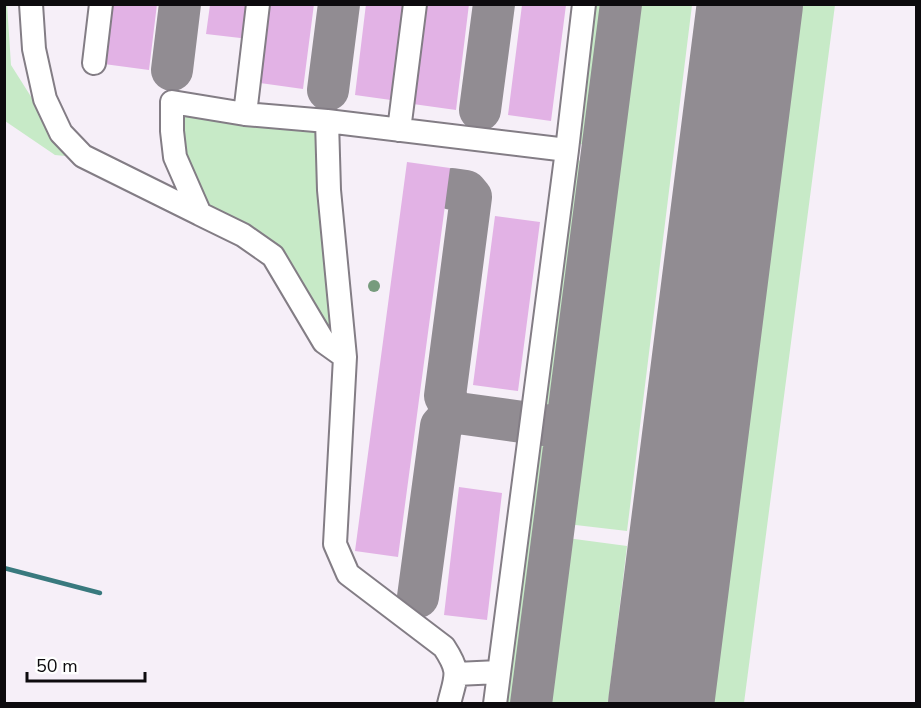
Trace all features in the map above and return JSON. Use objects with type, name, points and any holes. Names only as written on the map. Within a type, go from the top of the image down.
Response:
[{"type":"lane","points":[[31,4],[34,49],[45,99],[61,133],[83,156],[243,235],[273,256],[324,342],[345,357]]},
{"type":"lane","points":[[93,63],[101,4]]},
{"type":"lane","points":[[245,114],[258,4]]},
{"type":"lane","points":[[399,130],[415,4]]},
{"type":"lane","points":[[495,704],[584,4]]},
{"type":"lane","points":[[200,214],[175,157],[172,102],[245,114],[327,121],[567,150]]},
{"type":"lane","points":[[327,121],[329,190],[345,357],[335,543],[348,573],[444,647],[453,661],[456,674],[449,704]]},
{"type":"lane","points":[[456,674],[499,672]]},
{"type":"green space","points":[[7,4],[11,65],[59,141],[75,157],[55,155],[5,121],[4,5]]},
{"type":"green space","points":[[592,5],[606,5],[594,98],[585,146],[575,141]]},
{"type":"green space","points":[[636,5],[692,5],[627,531],[567,524]]},
{"type":"green space","points":[[715,5],[725,5],[634,703],[624,703]]},
{"type":"green space","points":[[777,5],[835,5],[744,703],[691,703]]},
{"type":"green space","points":[[179,114],[315,130],[337,342],[321,321],[212,210],[189,172]]},
{"type":"green space","points":[[572,158],[583,162],[552,419],[540,413]]},
{"type":"green space","points":[[536,435],[553,437],[517,703],[501,704]]},
{"type":"green space","points":[[567,538],[627,546],[608,703],[546,703]]},
{"type":"building","points":[[112,4],[157,4],[149,70],[104,64]]},
{"type":"building","points":[[270,4],[314,4],[303,89],[260,83]]},
{"type":"building","points":[[366,4],[410,4],[398,101],[355,95]]},
{"type":"building","points":[[426,4],[469,4],[456,110],[413,104]]},
{"type":"building","points":[[210,5],[254,5],[249,39],[206,34]]},
{"type":"building","points":[[522,5],[566,5],[551,121],[508,115]]},
{"type":"building","points":[[407,162],[450,168],[398,557],[355,551]]},
{"type":"building","points":[[495,216],[540,222],[518,391],[473,385]]},
{"type":"building","points":[[459,487],[502,493],[487,620],[444,615]]},
{"type":"waterway","points":[[4,568],[100,593]]},
{"type":"taxiway","points":[[172,70],[180,4]]},
{"type":"taxiway","points":[[328,90],[339,4]]},
{"type":"taxiway","points":[[480,110],[494,4]]},
{"type":"taxiway","points":[[531,704],[621,4]]},
{"type":"taxiway","points":[[452,189],[466,191],[471,197],[446,399],[458,413],[566,428]]},
{"type":"taxiway","points":[[418,597],[441,426],[448,418],[458,413]]},
{"type":"runway","points":[[661,704],[750,4]]}]
